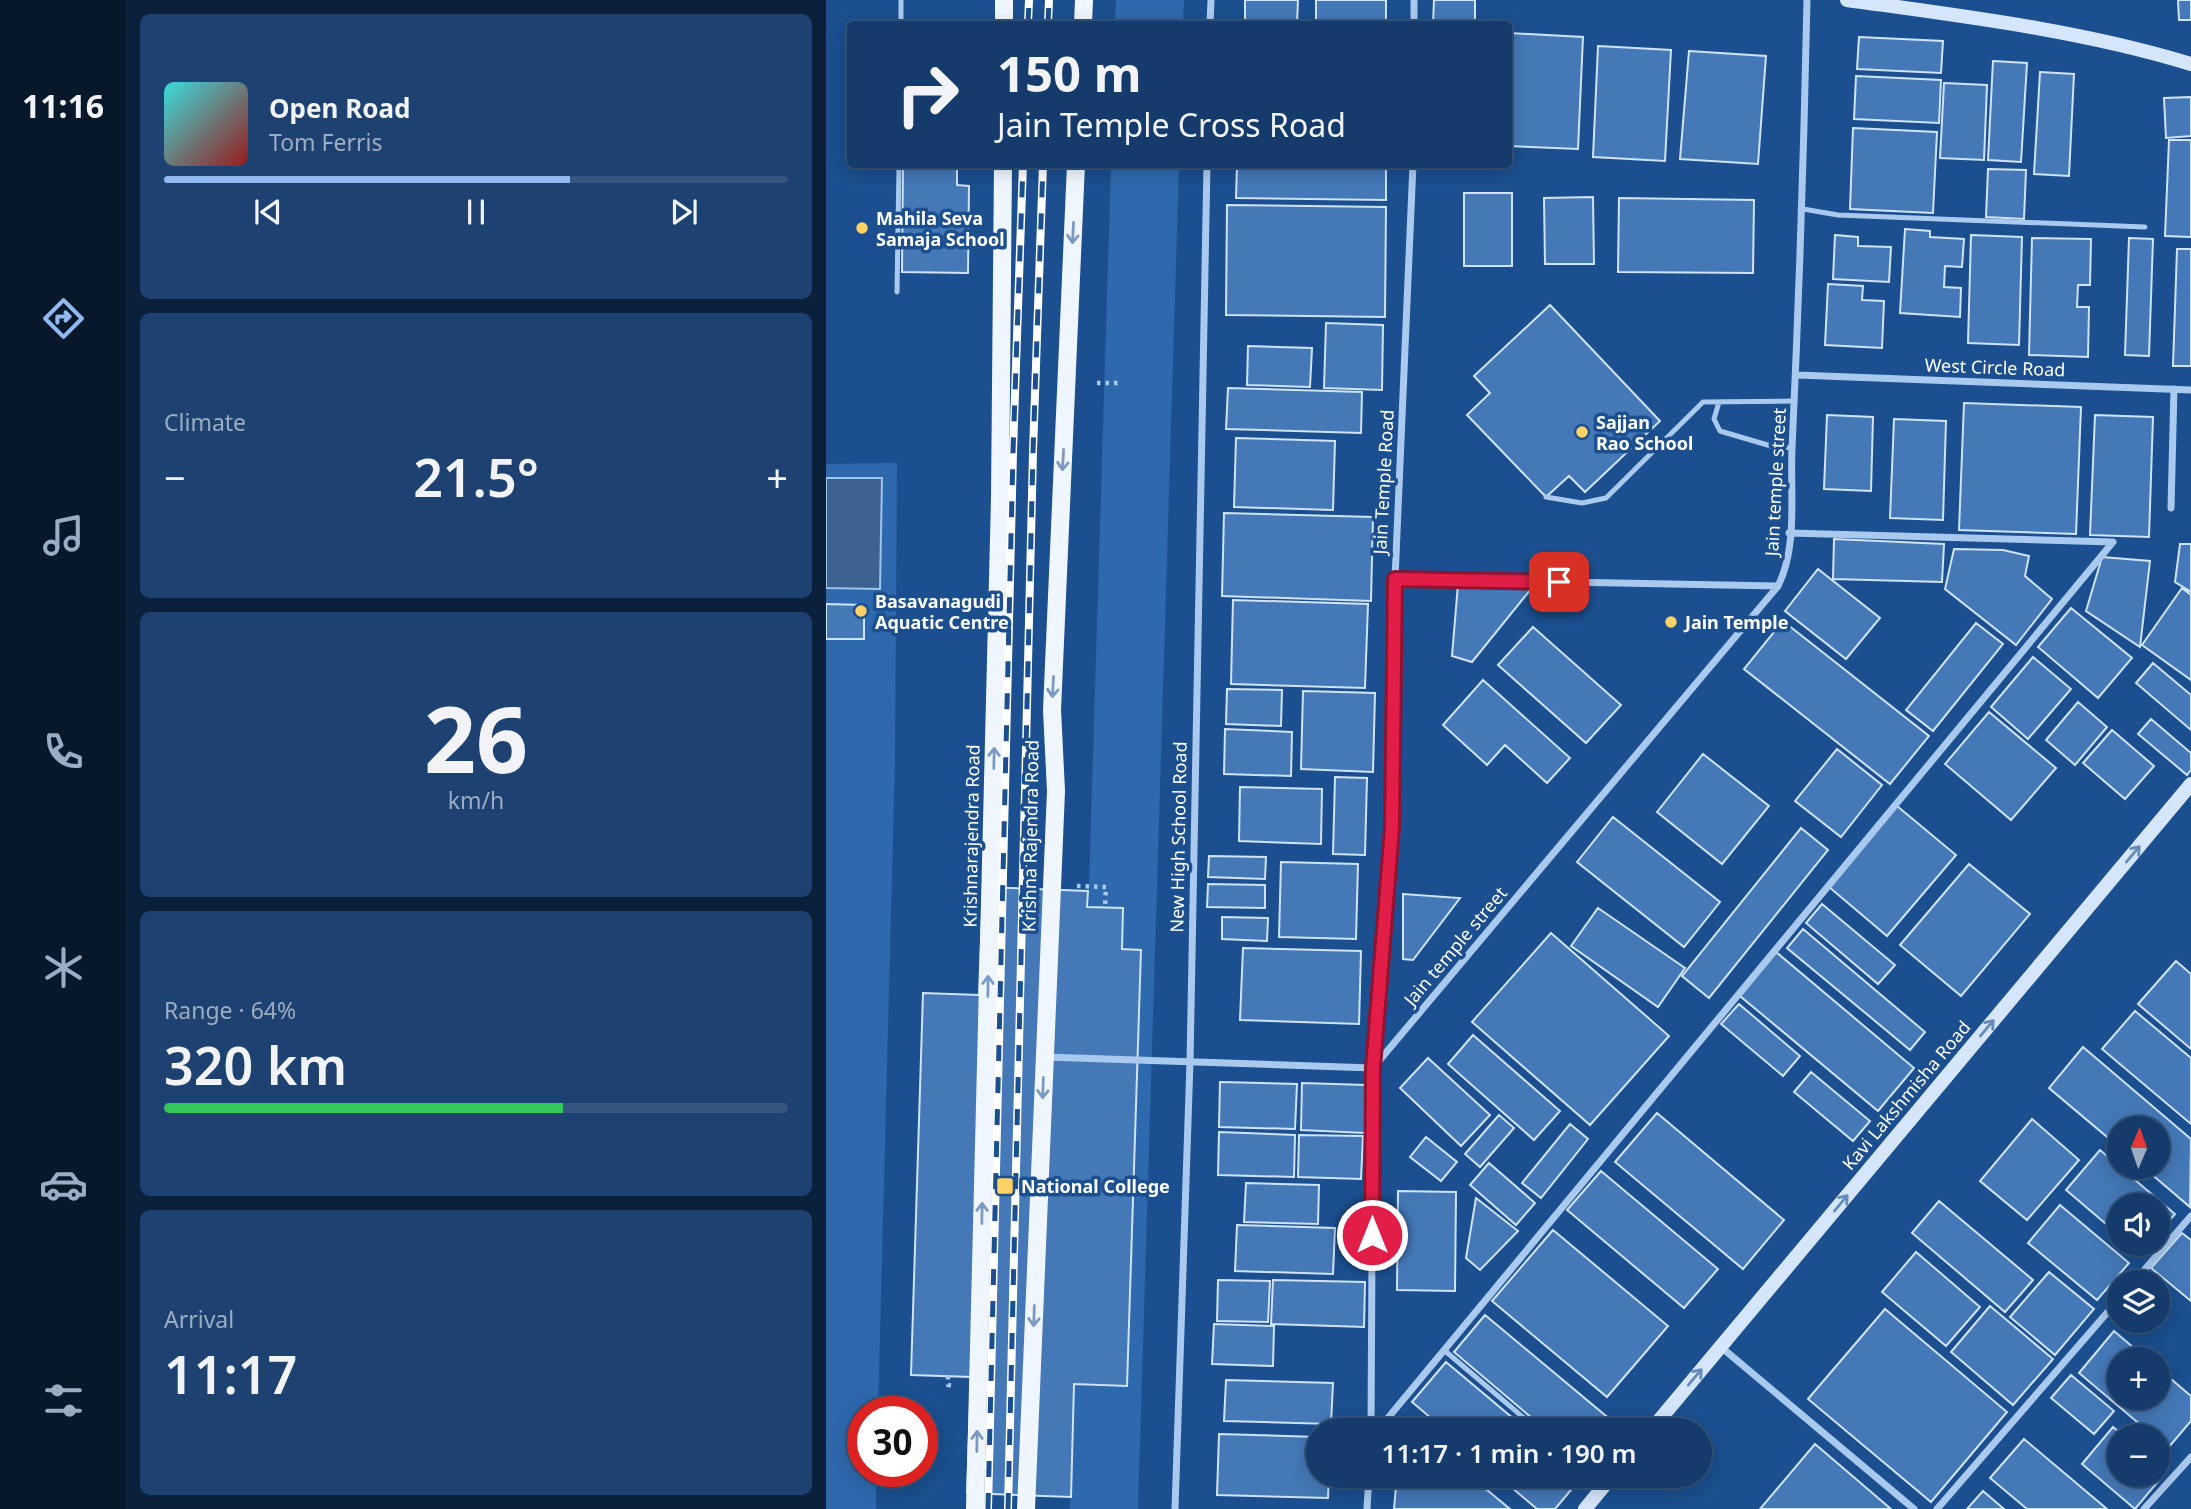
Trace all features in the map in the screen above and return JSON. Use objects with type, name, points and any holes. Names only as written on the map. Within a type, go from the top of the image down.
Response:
[{"type":"main road","points":[[1004,0],[1004,21]]},
{"type":"main road","points":[[1083,21],[1084,0]]},
{"type":"main road","name":"Krishnarajendra Road","points":[[975,1509],[1000,512],[1003,168]]},
{"type":"main road","name":"Krishna Rajendra Road","points":[[1026,1509],[1056,791],[1052,710],[1076,168]]},
{"type":"street","points":[[1210,0],[1210,21]]},
{"type":"street","points":[[1414,0],[1414,21]]},
{"type":"street","name":"Jain temple street","points":[[1373,1068],[1778,586],[1785,572],[1797,375],[1807,0]]},
{"type":"street","points":[[1847,0],[1969,17],[2133,46],[2191,64]]},
{"type":"street","name":"New High School Road","points":[[1175,1509],[1190,1062],[1207,168]]},
{"type":"street","name":"Jain Temple Road","points":[[1371,1418],[1373,1068],[1392,828],[1395,579],[1413,168]]},
{"type":"street","name":"West Circle Road","points":[[1797,375],[2191,390]]},
{"type":"street","points":[[2171,508],[2174,389]]},
{"type":"street","points":[[1388,1418],[2113,542],[1789,533]]},
{"type":"street","points":[[1395,579],[1778,586]]},
{"type":"street","name":"Kavi Lakshmisha Road","points":[[1661,1418],[2191,784]]},
{"type":"street","points":[[1045,1057],[1373,1068]]},
{"type":"street","points":[[2144,1270],[2191,1216]]},
{"type":"street","points":[[1937,1509],[2107,1313]]},
{"type":"street","points":[[1721,1347],[1914,1509]]},
{"type":"street","points":[[2144,1509],[2191,1457]]},
{"type":"street","points":[[1367,1509],[1368,1488]]},
{"type":"street","points":[[1585,1509],[1603,1488]]},
{"type":"lane","points":[[901,0],[901,21]]},
{"type":"lane","points":[[897,292],[899,168]]},
{"type":"lane","points":[[1803,209],[1838,215],[2145,227]]},
{"type":"lane","points":[[1546,497],[1582,503],[1606,498],[1703,401],[1795,401]]},
{"type":"lane","points":[[1719,402],[1714,419],[1720,431],[1771,446],[1792,448]]},
{"type":"lane","points":[[1444,1350],[1524,1418]]},
{"type":"path","points":[[1097,383],[1121,383]]},
{"type":"path","points":[[1077,886],[1106,887],[1105,908]]},
{"type":"path","points":[[948,1376],[948,1385],[961,1386]]},
{"type":"shaded area","points":[[1116,0],[1184,0],[1183,21],[1115,21]]},
{"type":"shaded area","points":[[1111,168],[1179,168],[1138,1509],[1070,1509]]},
{"type":"shaded area","points":[[897,463],[895,759],[878,1396],[847,1396],[847,1487],[876,1487],[876,1509],[826,1509],[826,464]]},
{"type":"shaded area","points":[[826,478],[882,478],[880,589],[826,588]]},
{"type":"building","points":[[1245,0],[1298,0],[1297,21],[1245,21]]},
{"type":"building","points":[[1316,0],[1386,0],[1386,21],[1316,21]]},
{"type":"building","points":[[1434,0],[1475,0],[1475,21],[1433,21]]},
{"type":"building","points":[[2178,0],[2191,0],[2191,20],[2179,20]]},
{"type":"building","points":[[1512,33],[1583,37],[1578,149],[1512,146]]},
{"type":"building","points":[[1859,37],[1943,41],[1941,73],[1857,69]]},
{"type":"building","points":[[1598,46],[1671,50],[1665,161],[1593,157]]},
{"type":"building","points":[[1689,51],[1766,56],[1758,164],[1680,159]]},
{"type":"building","points":[[1993,61],[2027,63],[2021,162],[1988,160]]},
{"type":"building","points":[[2040,72],[2074,74],[2069,176],[2034,174]]},
{"type":"building","points":[[1856,76],[1941,80],[1939,123],[1854,119]]},
{"type":"building","points":[[1944,83],[1987,85],[1984,160],[1940,158]]},
{"type":"building","points":[[2191,97],[2191,136],[2166,138],[2164,98]]},
{"type":"building","points":[[1853,128],[1937,132],[1933,213],[1850,209]]},
{"type":"building","points":[[2169,140],[2191,140],[2191,237],[2165,236]]},
{"type":"building","points":[[903,168],[957,168],[957,185],[969,186],[968,273],[902,272]]},
{"type":"building","points":[[1237,168],[1386,168],[1386,200],[1236,198]]},
{"type":"building","points":[[1988,169],[2026,170],[2024,219],[1986,217]]},
{"type":"building","points":[[1464,193],[1512,193],[1512,266],[1464,266]]},
{"type":"building","points":[[1593,197],[1594,264],[1545,264],[1544,198]]},
{"type":"building","points":[[1619,198],[1754,200],[1753,273],[1618,272]]},
{"type":"building","points":[[1227,205],[1386,207],[1385,317],[1226,315]]},
{"type":"building","points":[[1905,229],[1930,231],[1930,237],[1964,239],[1962,267],[1945,266],[1944,287],[1961,288],[1960,317],[1900,313]]},
{"type":"building","points":[[1835,235],[1858,237],[1858,246],[1891,247],[1889,282],[1833,279]]},
{"type":"building","points":[[1971,235],[2022,237],[2019,345],[1968,343]]},
{"type":"building","points":[[2032,238],[2091,239],[2090,285],[2078,285],[2077,307],[2089,307],[2088,357],[2029,355]]},
{"type":"building","points":[[2129,238],[2153,239],[2149,356],[2125,355]]},
{"type":"building","points":[[2177,249],[2191,249],[2191,366],[2173,366]]},
{"type":"building","points":[[1828,284],[1863,286],[1862,300],[1884,301],[1882,348],[1825,345]]},
{"type":"building","points":[[1550,305],[1660,421],[1585,492],[1569,476],[1546,497],[1467,415],[1490,393],[1474,376]]},
{"type":"building","points":[[1326,323],[1383,325],[1382,390],[1324,388]]},
{"type":"building","points":[[1248,346],[1312,348],[1310,387],[1247,385]]},
{"type":"building","points":[[1228,388],[1362,392],[1361,433],[1226,429]]},
{"type":"building","points":[[1964,403],[2081,407],[2076,534],[1959,530]]},
{"type":"building","points":[[1827,415],[1873,417],[1871,491],[1824,489]]},
{"type":"building","points":[[2095,415],[2153,417],[2149,537],[2090,535]]},
{"type":"building","points":[[1894,419],[1946,421],[1943,520],[1890,518]]},
{"type":"building","points":[[1236,438],[1335,441],[1333,510],[1234,507]]},
{"type":"building","points":[[1224,513],[1373,517],[1371,601],[1222,596]]},
{"type":"building","points":[[1834,539],[1944,544],[1942,582],[1833,579]]},
{"type":"building","points":[[2180,544],[2191,544],[2191,592],[2175,582]]},
{"type":"building","points":[[1954,549],[2003,550],[2029,556],[2025,576],[2052,599],[2016,645],[1945,589]]},
{"type":"building","points":[[2102,557],[2150,561],[2140,647],[2086,611]]},
{"type":"building","points":[[1818,569],[1880,618],[1846,659],[1785,611]]},
{"type":"building","points":[[1458,584],[1531,589],[1472,662],[1452,656]]},
{"type":"building","points":[[2182,588],[2191,595],[2191,680],[2142,645]]},
{"type":"building","points":[[1233,600],[1368,604],[1365,688],[1231,684]]},
{"type":"building","points":[[826,604],[864,605],[864,639],[826,639]]},
{"type":"building","points":[[2071,608],[2132,658],[2098,698],[2038,647]]},
{"type":"building","points":[[1783,621],[1929,736],[1890,784],[1744,669]]},
{"type":"building","points":[[1976,623],[2003,644],[1933,731],[1906,710]]},
{"type":"building","points":[[1533,627],[1621,705],[1586,743],[1498,665]]},
{"type":"building","points":[[2033,657],[2071,689],[2028,739],[1991,707]]},
{"type":"building","points":[[2153,663],[2191,695],[2191,730],[2136,683]]},
{"type":"building","points":[[1483,680],[1570,758],[1547,783],[1505,745],[1487,765],[1443,725]]},
{"type":"building","points":[[1227,689],[1282,690],[1281,726],[1226,724]]},
{"type":"building","points":[[1303,691],[1375,693],[1373,772],[1301,769]]},
{"type":"building","points":[[2078,702],[2107,727],[2075,765],[2046,740]]},
{"type":"building","points":[[1989,712],[2056,768],[2011,820],[1945,764]]},
{"type":"building","points":[[2151,719],[2191,753],[2191,770],[2187,775],[2138,734]]},
{"type":"building","points":[[1225,729],[1292,732],[1291,776],[1224,774]]},
{"type":"building","points":[[2112,730],[2154,766],[2125,799],[2083,763]]},
{"type":"building","points":[[1837,749],[1882,785],[1841,837],[1795,801]]},
{"type":"building","points":[[1703,754],[1769,806],[1722,864],[1657,812]]},
{"type":"building","points":[[1335,777],[1367,778],[1365,855],[1333,854]]},
{"type":"building","points":[[1240,787],[1322,789],[1321,844],[1239,841]]},
{"type":"building","points":[[1897,806],[1956,855],[1887,936],[1829,887]]},
{"type":"building","points":[[1613,817],[1720,902],[1684,947],[1577,862]]},
{"type":"building","points":[[1801,828],[1828,850],[1709,998],[1682,976]]},
{"type":"building","points":[[1209,856],[1266,857],[1265,879],[1208,877]]},
{"type":"building","points":[[1281,862],[1358,864],[1356,939],[1279,937]]},
{"type":"building","points":[[1969,864],[2030,914],[1961,996],[1900,945]]},
{"type":"building","points":[[1208,884],[1265,885],[1265,908],[1207,907]]},
{"type":"building","points":[[983,887],[1088,891],[1087,907],[1123,908],[1122,949],[1141,950],[1127,1386],[1074,1384],[1071,1497],[967,1493],[971,1377],[911,1375],[923,993],[979,995]]},
{"type":"building","points":[[1403,894],[1460,898],[1413,960],[1403,959]]},
{"type":"building","points":[[1822,904],[1895,965],[1878,984],[1806,923]]},
{"type":"building","points":[[1598,908],[1685,968],[1658,1007],[1571,946]]},
{"type":"building","points":[[1222,917],[1268,918],[1267,941],[1222,939]]},
{"type":"building","points":[[1803,929],[1925,1032],[1910,1050],[1787,948]]},
{"type":"building","points":[[1551,933],[1669,1036],[1590,1125],[1472,1022]]},
{"type":"building","points":[[1243,948],[1361,951],[1359,1024],[1240,1020]]},
{"type":"building","points":[[1776,952],[1914,1068],[1878,1111],[1740,996]]},
{"type":"building","points":[[2176,961],[2191,974],[2191,1049],[2138,1004]]},
{"type":"building","points":[[1739,1004],[1800,1056],[1783,1076],[1721,1024]]},
{"type":"building","points":[[2135,1011],[2191,1058],[2191,1124],[2102,1049]]},
{"type":"building","points":[[1473,1035],[1560,1111],[1534,1140],[1448,1064]]},
{"type":"building","points":[[2083,1047],[2164,1116],[2107,1116],[2107,1137],[2049,1088]]},
{"type":"building","points":[[1428,1058],[1490,1115],[1461,1146],[1400,1088]]},
{"type":"building","points":[[1811,1072],[1870,1121],[1853,1141],[1794,1092]]},
{"type":"building","points":[[1220,1082],[1297,1084],[1295,1129],[1219,1127]]},
{"type":"building","points":[[1302,1083],[1366,1085],[1365,1133],[1301,1130]]},
{"type":"building","points":[[1657,1113],[1784,1220],[1743,1269],[1615,1162]]},
{"type":"building","points":[[1499,1115],[1514,1128],[1480,1167],[1465,1154]]},
{"type":"building","points":[[2032,1119],[2079,1160],[2027,1220],[1980,1181]]},
{"type":"building","points":[[2170,1121],[2191,1139],[2190,1207],[2158,1180],[2170,1180]]},
{"type":"building","points":[[1570,1124],[1588,1139],[1541,1198],[1522,1183]]},
{"type":"building","points":[[1219,1132],[1295,1135],[1294,1177],[1218,1175]]},
{"type":"building","points":[[1299,1135],[1363,1136],[1361,1179],[1298,1177]]},
{"type":"building","points":[[1426,1137],[1457,1162],[1441,1181],[1410,1157]]},
{"type":"building","points":[[2100,1150],[2107,1156],[2107,1180],[2135,1180],[2150,1193],[2107,1193],[2107,1225],[2066,1190]]},
{"type":"building","points":[[1489,1163],[1535,1203],[1516,1225],[1470,1185]]},
{"type":"building","points":[[1601,1171],[1718,1269],[1684,1308],[1567,1210]]},
{"type":"building","points":[[1246,1183],[1319,1185],[1318,1224],[1244,1222]]},
{"type":"building","points":[[1398,1191],[1456,1192],[1455,1291],[1397,1290]]},
{"type":"building","points":[[1476,1198],[1518,1231],[1480,1270],[1466,1258]]},
{"type":"building","points":[[1939,1201],[2033,1280],[2005,1312],[1912,1233]]},
{"type":"building","points":[[2060,1205],[2107,1245],[2107,1256],[2121,1256],[2129,1263],[2123,1270],[2107,1270],[2107,1288],[2097,1300],[2028,1243]]},
{"type":"building","points":[[1237,1225],[1335,1228],[1333,1274],[1235,1271]]},
{"type":"building","points":[[1553,1230],[1668,1326],[1607,1397],[1492,1301]]},
{"type":"building","points":[[2182,1233],[2191,1240],[2191,1301],[2170,1284],[2170,1270],[2151,1268],[2162,1256],[2170,1256],[2170,1247]]},
{"type":"building","points":[[1916,1252],[1980,1307],[1946,1346],[1882,1292]]},
{"type":"building","points":[[2049,1272],[2094,1309],[2055,1355],[2010,1317]]},
{"type":"building","points":[[1218,1280],[1270,1281],[1268,1322],[1217,1321]]},
{"type":"building","points":[[1273,1280],[1365,1282],[1364,1327],[1271,1324]]},
{"type":"building","points":[[1990,1306],[2053,1359],[2013,1405],[1951,1352]]},
{"type":"building","points":[[1885,1309],[2007,1412],[1931,1502],[1808,1399]]},
{"type":"building","points":[[1485,1315],[1608,1418],[1532,1418],[1454,1352]]},
{"type":"building","points":[[1214,1324],[1274,1326],[1273,1366],[1212,1364]]},
{"type":"building","points":[[2112,1333],[2116,1333],[2133,1347],[2107,1347],[2107,1397],[2079,1373]]},
{"type":"building","points":[[1446,1362],[1513,1418],[1431,1418],[1412,1402]]},
{"type":"building","points":[[2071,1375],[2107,1405],[2107,1410],[2114,1411],[2094,1434],[2051,1398]]},
{"type":"building","points":[[2170,1378],[2191,1396],[2191,1421],[2170,1446],[2170,1424],[2140,1424],[2123,1410],[2170,1410]]},
{"type":"building","points":[[1226,1380],[1333,1383],[1331,1418],[1306,1418],[1306,1423],[1224,1421]]},
{"type":"building","points":[[1219,1434],[1306,1437],[1306,1488],[1328,1488],[1328,1498],[1217,1495]]},
{"type":"building","points":[[2107,1434],[2107,1485],[2082,1464]]},
{"type":"building","points":[[2024,1439],[2107,1509],[2027,1509],[1990,1478]]},
{"type":"building","points":[[1815,1444],[1891,1509],[1760,1509]]},
{"type":"building","points":[[2109,1487],[2153,1487],[2135,1509]]},
{"type":"building","points":[[1396,1488],[1485,1488],[1510,1509],[1394,1509]]},
{"type":"building","points":[[1512,1488],[1573,1488],[1555,1509],[1537,1509]]},
{"type":"building","points":[[1983,1491],[2004,1509],[1967,1509]]},
{"type":"railway","points":[[1028,21],[1029,0]]},
{"type":"railway","points":[[1048,21],[1049,0]]},
{"type":"railway","points":[[988,1509],[1013,452],[1023,168]]},
{"type":"railway","points":[[1008,1509],[1033,452],[1043,168]]},
{"type":"place","name":"Mahila Seva Samaja School","points":[[862,228]]},
{"type":"place","name":"Sajjan Rao School","points":[[1582,432]]},
{"type":"place","name":"Basavanagudi Aquatic Centre","points":[[861,611]]},
{"type":"place","name":"Jain Temple","points":[[1671,622]]},
{"type":"place","name":"National College","points":[[1005,1186]]},
{"type":"route","points":[[1372,1235],[1373,1068],[1392,828],[1395,579],[1559,582]]}]
